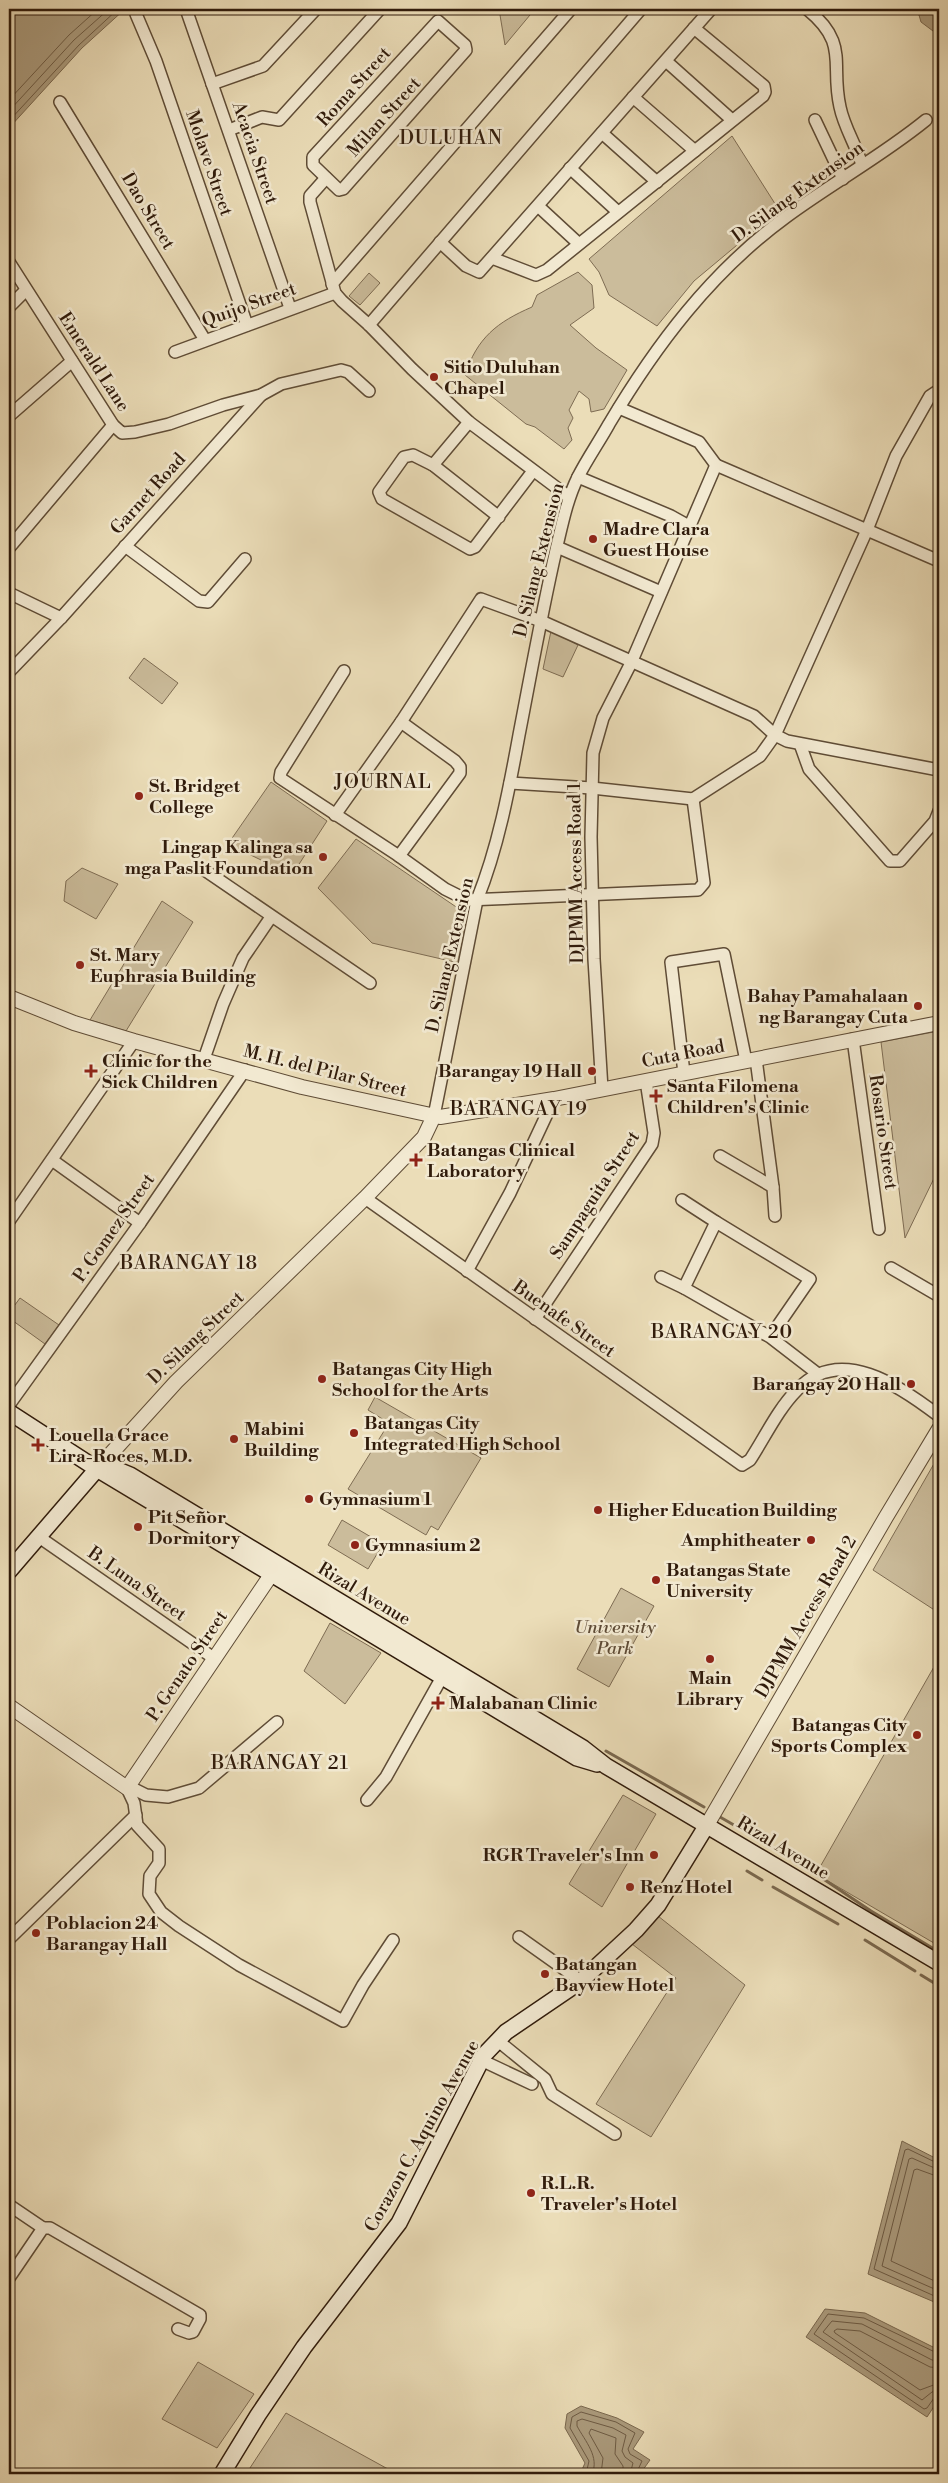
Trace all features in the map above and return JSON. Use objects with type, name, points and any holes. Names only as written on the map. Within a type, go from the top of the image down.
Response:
[{"type":"main road","name":"Rizal Avenue","points":[[9,1412],[97,1469],[274,1570],[445,1671],[577,1758],[606,1766],[939,1963]]},
{"type":"main road","name":"D. Silang Street","points":[[9,1571],[97,1469]]},
{"type":"main road","name":"Corazon C. Aquino Avenue","points":[[222,2474],[258,2415],[304,2348],[399,2223],[481,2060],[506,2032],[581,1981],[636,1930],[658,1905],[707,1825]]},
{"type":"street","name":"Acacia Street","points":[[186,9],[290,308]]},
{"type":"street","points":[[212,84],[263,66],[316,9]]},
{"type":"street","points":[[229,130],[262,118],[279,120],[380,9]]},
{"type":"street","points":[[333,288],[572,9]]},
{"type":"street","points":[[369,325],[641,9]]},
{"type":"street","points":[[440,242],[475,271],[479,272],[711,9]]},
{"type":"street","points":[[807,9],[821,19],[837,51],[839,104],[862,165]]},
{"type":"street","name":"Molave Street","points":[[136,14],[157,66],[195,181],[247,325]]},
{"type":"street","name":"Roma Street","points":[[326,178],[313,165],[313,157],[438,21],[465,45],[466,50]]},
{"type":"street","points":[[492,258],[536,275],[556,263],[763,96],[765,92],[764,86],[694,28]]},
{"type":"street","name":"Milan Street","points":[[326,178],[339,190],[343,189],[466,50]]},
{"type":"street","points":[[666,61],[732,120]]},
{"type":"street","points":[[633,97],[696,151]]},
{"type":"street","name":"Dao Street","points":[[60,102],[206,340]]},
{"type":"street","points":[[815,120],[842,179]]},
{"type":"street","name":"D. Silang Extension","points":[[434,1116],[477,900],[485,880],[510,783],[557,548],[570,497],[578,477],[619,408],[682,316],[711,283],[738,256],[786,217],[862,165],[896,145],[926,120]]},
{"type":"street","points":[[602,133],[656,182]]},
{"type":"street","points":[[570,168],[618,212]]},
{"type":"street","points":[[326,178],[310,198],[333,288],[412,369],[469,422],[570,497]]},
{"type":"street","points":[[538,206],[578,244]]},
{"type":"street","name":"Emerald Lane","points":[[9,262],[113,425],[122,433],[136,432],[262,395]]},
{"type":"street","name":"Quijo Street","points":[[175,352],[290,308],[333,288]]},
{"type":"street","points":[[9,307],[26,290]]},
{"type":"street","points":[[9,416],[72,361]]},
{"type":"street","points":[[262,395],[280,384],[341,370],[348,372],[369,391]]},
{"type":"street","points":[[510,783],[592,788],[693,799],[760,756],[775,736],[867,530],[896,456],[930,396],[939,390]]},
{"type":"street","name":"Garnet Road","points":[[9,672],[61,618],[262,395]]},
{"type":"street","points":[[619,408],[699,442],[716,465],[939,561]]},
{"type":"street","points":[[432,466],[469,422]]},
{"type":"street","points":[[9,548],[113,425]]},
{"type":"street","points":[[499,517],[432,466],[413,455],[404,457],[379,492],[382,499],[470,549],[475,547],[499,517],[533,471]]},
{"type":"street","name":"DJPMM Access Road 1","points":[[602,1089],[594,959],[593,753],[603,718],[631,663],[716,465]]},
{"type":"street","points":[[578,477],[671,516],[689,526]]},
{"type":"street","points":[[125,546],[200,601],[208,602],[246,559]]},
{"type":"street","points":[[557,548],[661,592]]},
{"type":"street","points":[[9,593],[61,618]]},
{"type":"street","points":[[335,815],[400,722],[481,599],[541,622],[754,716],[775,736],[800,744],[939,770]]},
{"type":"street","points":[[344,671],[281,772],[280,778],[450,892],[467,900],[593,893],[698,890],[702,888],[704,883],[693,799]]},
{"type":"street","points":[[399,856],[460,773],[460,767],[455,761],[400,722]]},
{"type":"street","points":[[800,744],[809,769],[890,862],[900,861],[935,821],[939,812]]},
{"type":"street","points":[[203,869],[370,983]]},
{"type":"street","points":[[204,1059],[223,1004],[243,958],[271,917]]},
{"type":"street","points":[[684,1073],[671,962],[724,954],[751,1060],[773,1187],[775,1216]]},
{"type":"street","name":"M. H. del Pilar Street","points":[[9,997],[74,1023],[134,1041],[310,1089],[434,1116]]},
{"type":"street","name":"Cuta Road","points":[[434,1116],[440,1117],[554,1099],[939,1023]]},
{"type":"street","name":"Rosario Street","points":[[853,1040],[879,1229]]},
{"type":"street","points":[[9,1221],[134,1041]]},
{"type":"street","name":"P. Gomez Street","points":[[9,1405],[140,1223],[245,1070]]},
{"type":"street","name":"Sampaguita Street","points":[[535,1319],[652,1144],[654,1133],[646,1081]]},
{"type":"street","points":[[467,1271],[510,1193],[554,1099]]},
{"type":"street","name":"D. Silang Street","points":[[97,1469],[183,1375],[365,1198],[424,1137],[434,1116]]},
{"type":"street","points":[[720,1156],[773,1187]]},
{"type":"street","points":[[52,1160],[140,1223]]},
{"type":"street","name":"Buenafe Street","points":[[365,1198],[744,1465],[750,1460],[792,1395],[804,1383],[818,1374]]},
{"type":"street","points":[[682,1200],[810,1279],[770,1337]]},
{"type":"street","points":[[684,1288],[716,1222]]},
{"type":"street","points":[[891,1268],[939,1296]]},
{"type":"street","points":[[661,1277],[770,1337],[818,1374],[842,1370],[867,1372],[890,1382],[939,1416]]},
{"type":"street","name":"DJPMM Access Road 2","points":[[707,1825],[939,1429]]},
{"type":"street","name":"B. Luna Street","points":[[39,1537],[215,1659]]},
{"type":"street","name":"P. Genato Street","points":[[128,1787],[274,1570]]},
{"type":"street","points":[[367,1800],[386,1776],[445,1671]]},
{"type":"street","points":[[9,1706],[128,1787],[146,1795],[168,1797],[199,1788],[277,1722]]},
{"type":"street","points":[[128,1787],[134,1803],[139,1829],[159,1849],[159,1863],[150,1876],[149,1894],[151,1901],[179,1926],[239,1965],[341,2021],[344,2020],[363,1985],[393,1940]]},
{"type":"street","points":[[9,1939],[136,1815]]},
{"type":"street","points":[[519,1937],[581,1981]]},
{"type":"street","points":[[497,2040],[545,2079],[552,2094],[615,2134]]},
{"type":"street","points":[[481,2060],[532,2084]]},
{"type":"street","points":[[10,2207],[43,2228],[57,2230],[200,2315],[200,2319],[193,2332],[189,2333],[178,2329]]},
{"type":"street","points":[[9,2278],[43,2228]]},
{"type":"green space","points":[[499,9],[535,9],[505,45]]},
{"type":"green space","points":[[732,136],[779,210],[694,281],[657,326],[609,295],[599,272],[589,259]]},
{"type":"green space","points":[[578,272],[592,285],[594,308],[570,325],[596,348],[627,370],[604,409],[591,412],[589,399],[579,391],[569,410],[573,418],[568,428],[572,440],[564,449],[535,427],[526,424],[465,375],[476,351],[490,333],[508,319],[532,307],[537,295]]},
{"type":"green space","points":[[369,273],[380,283],[360,305],[349,296]]},
{"type":"green space","points":[[551,631],[578,645],[563,677],[543,669]]},
{"type":"green space","points":[[144,658],[178,683],[162,704],[129,678]]},
{"type":"green space","points":[[271,782],[327,821],[292,875],[228,844]]},
{"type":"green space","points":[[356,839],[471,917],[459,963],[372,943],[318,888]]},
{"type":"green space","points":[[82,868],[118,884],[96,919],[64,901],[66,881]]},
{"type":"green space","points":[[162,901],[193,922],[126,1031],[90,1020]]},
{"type":"green space","points":[[939,1031],[939,1168],[905,1238],[881,1042]]},
{"type":"green space","points":[[20,1298],[59,1325],[45,1344],[9,1318],[9,1313]]},
{"type":"green space","points":[[375,1397],[481,1458],[438,1530],[431,1526],[426,1535],[348,1489],[389,1423],[368,1410]]},
{"type":"green space","points":[[939,1455],[939,1613],[873,1570]]},
{"type":"green space","name":"Gymnasium 2","points":[[342,1520],[383,1544],[368,1569],[328,1545]]},
{"type":"green space","name":"University Park","points":[[621,1588],[654,1606],[609,1687],[577,1669]]},
{"type":"green space","points":[[330,1623],[381,1653],[345,1704],[304,1671]]},
{"type":"green space","name":"Batangas City Sports Complex","points":[[939,1658],[939,1946],[816,1874]]},
{"type":"green space","points":[[623,1795],[656,1814],[602,1907],[569,1884]]},
{"type":"green space","points":[[658,1916],[745,1985],[651,2137],[596,2104],[676,1978],[632,1944]]},
{"type":"green space","points":[[198,2362],[254,2394],[217,2448],[162,2419]]},
{"type":"green space","points":[[286,2413],[397,2474],[246,2474]]},
{"type":"water","points":[[9,9],[125,9],[82,48],[9,128]]},
{"type":"water","points":[[909,9],[939,9],[939,28],[933,31],[921,22],[919,15]]},
{"type":"water","points":[[902,2141],[939,2160],[939,2304],[868,2274]]},
{"type":"water","points":[[825,2309],[865,2313],[939,2350],[939,2399],[927,2417],[806,2337]]},
{"type":"water","points":[[581,2406],[617,2418],[644,2432],[633,2449],[650,2460],[640,2474],[580,2474],[585,2463],[565,2428],[567,2414]]},
{"type":"waterway","points":[[606,1751],[704,1807]]},
{"type":"waterway","points":[[720,1817],[746,1832]]},
{"type":"waterway","points":[[810,1870],[871,1911],[939,1952]]},
{"type":"waterway","points":[[747,1871],[762,1880]]},
{"type":"waterway","points":[[773,1887],[838,1924]]},
{"type":"waterway","points":[[865,1940],[915,1971]]},
{"type":"waterway","points":[[921,1975],[939,1986]]},
{"type":"place","name":"Sitio Duluhan Chapel","points":[[434,377]]},
{"type":"place","name":"Madre Clara Guest House","points":[[593,539]]},
{"type":"place","name":"St. Bridget College","points":[[139,796]]},
{"type":"place","name":"Lingap Kalinga sa mga Paslit Foundation","points":[[323,857]]},
{"type":"place","name":"St. Mary Euphrasia Building","points":[[80,965]]},
{"type":"place","name":"Bahay Pamahalaan ng Barangay Cuta","points":[[918,1006]]},
{"type":"place","name":"Clinic for the Sick Children","points":[[91,1071]]},
{"type":"place","name":"Barangay 19 Hall","points":[[592,1071]]},
{"type":"place","name":"Santa Filomena Children's Clinic","points":[[656,1096]]},
{"type":"place","name":"Batangas Clinical Laboratory","points":[[416,1160]]},
{"type":"place","name":"Batangas City High School for the Arts","points":[[322,1379]]},
{"type":"place","name":"Barangay 20 Hall","points":[[911,1384]]},
{"type":"place","name":"Batangas City Integrated High School","points":[[354,1433]]},
{"type":"place","name":"Mabini Building","points":[[234,1439]]},
{"type":"place","name":"Louella Grace Lira-Roces, M.D.","points":[[38,1445]]},
{"type":"place","name":"Gymnasium 1","points":[[309,1499]]},
{"type":"place","name":"Higher Education Building","points":[[598,1510]]},
{"type":"place","name":"Pit Señor Dormitory","points":[[138,1527]]},
{"type":"place","name":"Amphitheater","points":[[811,1540]]},
{"type":"place","name":"Gymnasium 2","points":[[355,1545]]},
{"type":"place","name":"Batangas State University","points":[[656,1580]]},
{"type":"place","name":"Main Library","points":[[710,1659]]},
{"type":"place","name":"Malabanan Clinic","points":[[438,1703]]},
{"type":"place","name":"Batangas City Sports Complex","points":[[917,1735]]},
{"type":"place","name":"RGR Traveler's Inn","points":[[654,1855]]},
{"type":"place","name":"Renz Hotel","points":[[630,1887]]},
{"type":"place","name":"Poblacion 24 Barangay Hall","points":[[36,1933]]},
{"type":"place","name":"Batangan Bayview Hotel","points":[[545,1974]]},
{"type":"place","name":"R.L.R. Traveler's Hotel","points":[[531,2193]]},
{"type":"district","name":"DULUHAN","points":[[451,138]]},
{"type":"district","name":"JOURNAL","points":[[383,782]]},
{"type":"district","name":"BARANGAY 19","points":[[519,1109]]},
{"type":"district","name":"BARANGAY 18","points":[[189,1263]]},
{"type":"district","name":"BARANGAY 20","points":[[722,1332]]},
{"type":"district","name":"BARANGAY 21","points":[[280,1763]]}]
